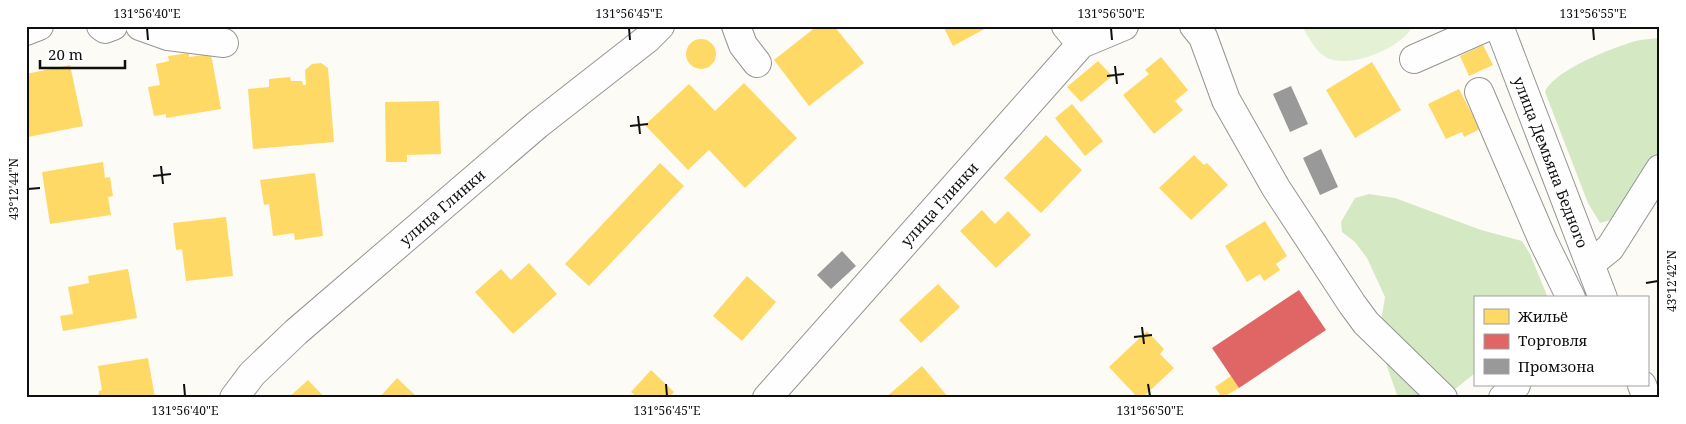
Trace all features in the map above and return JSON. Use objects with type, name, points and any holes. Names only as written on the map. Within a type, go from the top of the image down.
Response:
[{"type":"street","points":[[26,31],[39,26]]},
{"type":"street","points":[[101,26],[105,29],[113,26]]},
{"type":"street","points":[[140,26],[168,36],[224,43]]},
{"type":"street","name":"улица Глинки","points":[[234,398],[252,374],[296,332],[537,125],[647,39],[660,26]]},
{"type":"street","points":[[736,26],[743,45],[757,63]]},
{"type":"street","name":"улица Глинки","points":[[767,398],[1073,35],[1124,26]]},
{"type":"street","points":[[1194,26],[1203,37],[1226,100],[1276,188],[1366,323],[1435,389]]},
{"type":"street","points":[[1414,59],[1488,26]]},
{"type":"street","name":"улица Демьяна Бедного","points":[[1499,26],[1602,296]]},
{"type":"street","points":[[1479,92],[1543,241],[1570,296]]},
{"type":"street","points":[[1590,264],[1610,248],[1660,169]]},
{"type":"street","points":[[1503,398],[1515,386]]},
{"type":"street","points":[[1642,386],[1647,398]]},
{"type":"green space","points":[[1302,26],[1413,26],[1407,34],[1389,48],[1366,57],[1343,61],[1328,58],[1318,51]]},
{"type":"green space","points":[[1660,38],[1660,157],[1614,219],[1600,223],[1588,203],[1545,92],[1560,76],[1586,60],[1636,41]]},
{"type":"green space","points":[[1369,194],[1395,198],[1481,230],[1522,241],[1530,254],[1547,296],[1474,296],[1474,374],[1444,398],[1398,398],[1378,340],[1385,297],[1367,258],[1355,242],[1342,232],[1341,222],[1355,198]]},
{"type":"building: Жильё","points":[[817,26],[834,26],[864,63],[809,106],[774,60]]},
{"type":"building: Жильё","points":[[943,26],[990,26],[953,46]]},
{"type":"building: Жильё","points":[[701,39],[711,44],[716,54],[711,64],[701,69],[691,64],[686,54],[691,44]]},
{"type":"building: Жильё","points":[[1483,45],[1493,65],[1469,76],[1460,56]]},
{"type":"building: Жильё","points":[[189,53],[189,57],[211,54],[221,109],[166,118],[166,114],[154,116],[148,87],[160,85],[156,64],[169,61],[168,56]]},
{"type":"building: Жильё","points":[[1161,57],[1188,90],[1175,101],[1183,110],[1154,134],[1123,95],[1149,74],[1145,70]]},
{"type":"building: Жильё","points":[[1098,61],[1112,76],[1081,102],[1067,87]]},
{"type":"building: Жильё","points":[[1372,62],[1401,110],[1355,138],[1326,90]]},
{"type":"building: Жильё","points":[[321,63],[328,68],[334,142],[253,149],[248,89],[269,87],[269,79],[290,77],[291,81],[302,81],[303,85],[306,85],[305,70],[312,64]]},
{"type":"building: Жильё","points":[[70,65],[83,126],[28,137],[26,74]]},
{"type":"building: Жильё","points":[[744,83],[797,138],[745,188],[709,150],[688,170],[645,125],[689,84],[715,111]]},
{"type":"building: Жильё","points":[[1459,89],[1480,129],[1464,137],[1462,132],[1446,139],[1428,104]]},
{"type":"building: Жильё","points":[[439,101],[441,154],[407,155],[407,162],[386,162],[385,102]]},
{"type":"building: Жильё","points":[[1072,104],[1103,141],[1085,156],[1055,118]]},
{"type":"building: Жильё","points":[[1046,135],[1082,170],[1041,213],[1004,178]]},
{"type":"building: Жильё","points":[[1194,155],[1204,165],[1207,163],[1228,185],[1191,220],[1159,188]]},
{"type":"building: Жильё","points":[[103,162],[105,178],[110,177],[113,196],[108,197],[111,215],[50,224],[42,172]]},
{"type":"building: Жильё","points":[[660,163],[684,186],[589,286],[565,264]]},
{"type":"building: Жильё","points":[[315,173],[323,236],[295,240],[294,233],[273,236],[269,204],[264,205],[260,180]]},
{"type":"building: Жильё","points":[[982,210],[995,224],[1008,211],[1031,235],[996,268],[960,231]]},
{"type":"building: Жильё","points":[[226,217],[233,276],[186,281],[182,249],[176,250],[173,223]]},
{"type":"building: Жильё","points":[[1265,221],[1287,256],[1276,264],[1280,270],[1264,281],[1260,274],[1247,282],[1225,246]]},
{"type":"building: Жильё","points":[[529,263],[557,294],[513,334],[475,292],[501,269],[511,280]]},
{"type":"building: Жильё","points":[[128,269],[137,318],[63,331],[60,316],[73,314],[68,287],[89,283],[88,276]]},
{"type":"building: Жильё","points":[[747,276],[776,302],[742,341],[713,316]]},
{"type":"building: Жильё","points":[[938,284],[960,307],[921,343],[899,320]]},
{"type":"building: Жильё","points":[[1147,331],[1164,349],[1160,354],[1174,368],[1142,398],[1138,398],[1109,367]]},
{"type":"building: Жильё","points":[[148,358],[155,398],[98,398],[99,391],[102,390],[98,366]]},
{"type":"building: Жильё","points":[[922,366],[949,398],[885,398]]},
{"type":"building: Жильё","points":[[651,370],[674,392],[669,398],[638,398],[631,392]]},
{"type":"building: Жильё","points":[[1231,376],[1239,388],[1222,398],[1215,387]]},
{"type":"building: Жильё","points":[[397,378],[418,398],[379,398]]},
{"type":"building: Жильё","points":[[308,380],[325,398],[288,398]]},
{"type":"building: Торговля","points":[[1299,290],[1326,330],[1239,388],[1212,348]]},
{"type":"building: Промзона","points":[[1291,86],[1308,124],[1290,132],[1273,94]]},
{"type":"building: Промзона","points":[[1321,149],[1338,187],[1320,195],[1303,158]]},
{"type":"building: Промзона","points":[[842,251],[856,266],[831,289],[817,275]]}]
